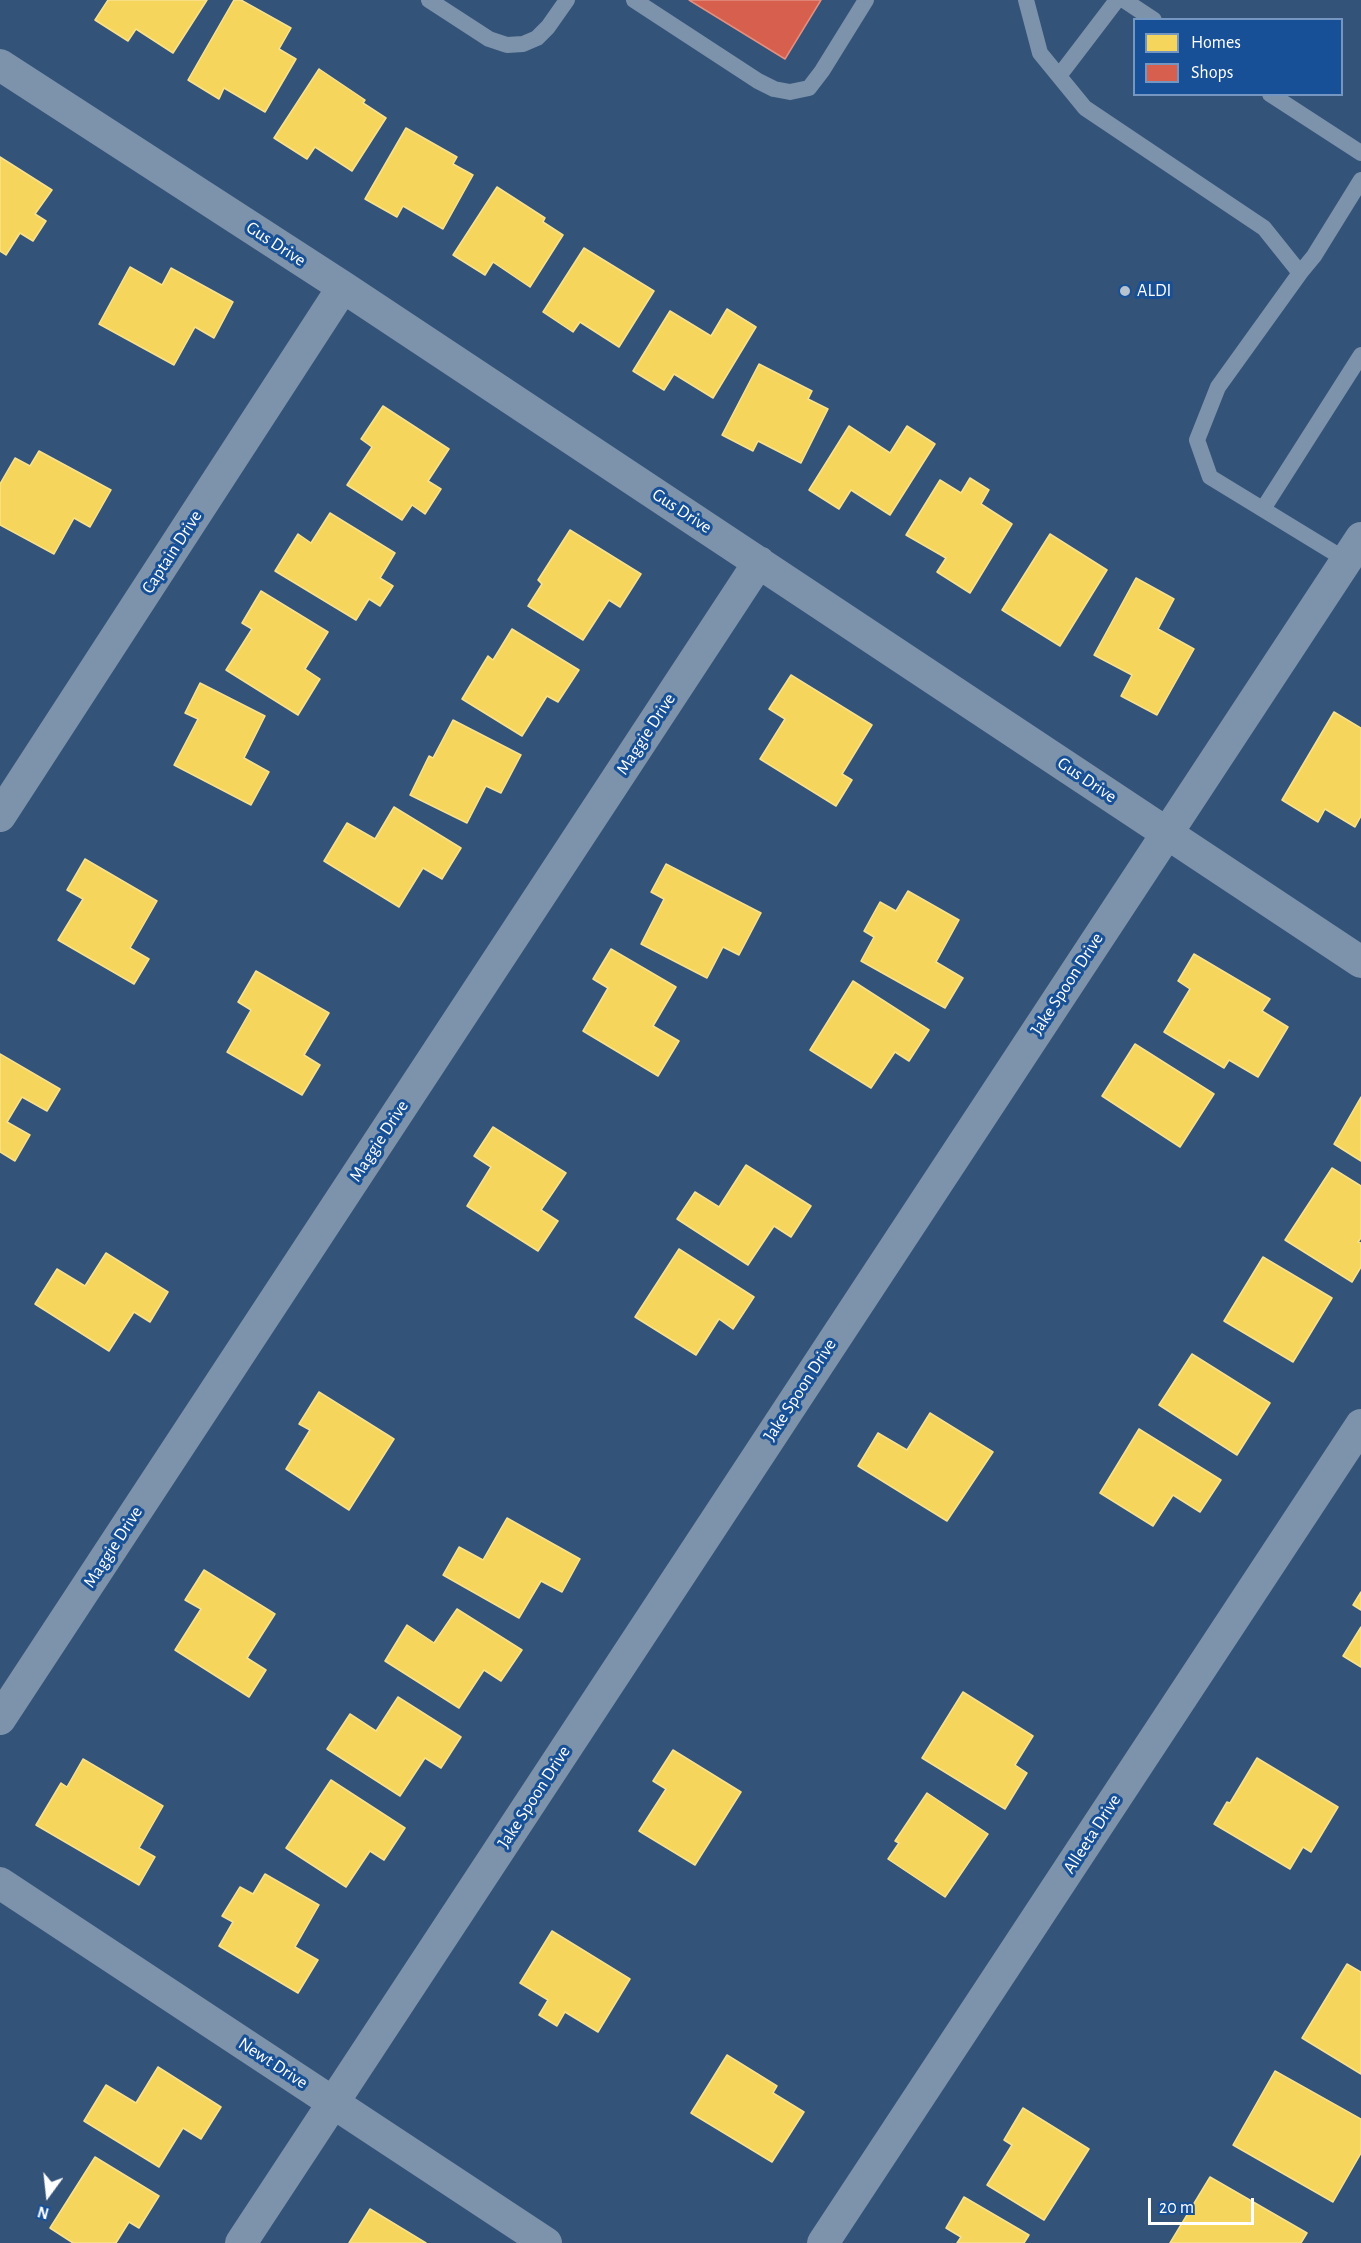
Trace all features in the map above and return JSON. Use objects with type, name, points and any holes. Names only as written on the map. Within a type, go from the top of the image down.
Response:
[{"type":"street","name":"Gus Drive","points":[[0,65],[759,562],[1361,962]]},
{"type":"street","name":"Captain Drive","points":[[0,816],[343,288]]},
{"type":"street","name":"Jake Spoon Drive","points":[[241,2243],[1354,549]]},
{"type":"street","name":"Maggie Drive","points":[[0,1719],[759,562]]},
{"type":"street","name":"Alleeta Drive","points":[[823,2243],[1361,1425]]},
{"type":"street","name":"Newt Drive","points":[[0,1883],[546,2243]]},
{"type":"lane","points":[[429,0],[489,39],[507,45],[523,44],[537,38],[548,27],[567,0]]},
{"type":"lane","points":[[634,0],[758,81],[774,89],[790,92],[809,88],[866,0]]},
{"type":"lane","points":[[1026,0],[1040,53],[1085,108],[1264,228],[1300,273]]},
{"type":"lane","points":[[1059,76],[1118,0]]},
{"type":"lane","points":[[1124,0],[1151,18]]},
{"type":"lane","points":[[1273,96],[1361,153]]},
{"type":"lane","points":[[1354,549],[1263,509],[1210,477],[1197,440],[1218,387],[1314,256],[1361,180]]},
{"type":"lane","points":[[1263,509],[1361,355]]},
{"type":"building: Homes","points":[[108,0],[207,0],[173,53],[136,29],[128,41],[95,20]]},
{"type":"building: Homes","points":[[234,0],[241,0],[291,28],[279,49],[296,59],[265,112],[224,88],[219,99],[188,80]]},
{"type":"building: Homes","points":[[319,69],[365,100],[363,103],[386,118],[352,171],[315,147],[307,159],[274,138]]},
{"type":"building: Homes","points":[[406,128],[457,157],[453,164],[473,175],[443,229],[403,206],[397,217],[365,199]]},
{"type":"building: Homes","points":[[0,157],[52,190],[35,214],[46,221],[33,241],[20,233],[6,255],[0,251]]},
{"type":"building: Homes","points":[[497,187],[545,218],[543,222],[563,235],[530,287],[493,262],[485,275],[453,255]]},
{"type":"building: Homes","points":[[584,248],[654,291],[619,347],[580,322],[573,332],[543,312]]},
{"type":"building: Homes","points":[[130,267],[162,285],[171,268],[233,302],[214,338],[195,327],[174,365],[99,324]]},
{"type":"building: Homes","points":[[727,309],[756,327],[713,398],[674,374],[664,390],[633,371],[670,311],[711,336]]},
{"type":"building: Homes","points":[[759,364],[812,391],[808,399],[828,409],[801,463],[758,441],[753,451],[722,435]]},
{"type":"building: Homes","points":[[383,406],[449,449],[428,481],[441,489],[425,514],[412,505],[402,520],[347,485],[372,447],[361,439]]},
{"type":"building: Homes","points":[[849,426],[890,453],[907,426],[935,444],[890,515],[851,490],[839,509],[809,490]]},
{"type":"building: Homes","points":[[39,451],[111,490],[90,527],[74,518],[54,554],[0,525],[0,484],[15,458],[30,466]]},
{"type":"building: Homes","points":[[970,478],[989,490],[981,504],[1012,524],[970,593],[937,572],[946,558],[906,535],[940,480],[961,493]]},
{"type":"building: Homes","points":[[330,513],[395,553],[380,578],[393,586],[380,606],[369,599],[356,620],[275,571],[298,534],[311,543]]},
{"type":"building: Homes","points":[[570,530],[641,574],[620,607],[609,600],[583,640],[528,606],[542,584],[538,580]]},
{"type":"building: Homes","points":[[1050,534],[1107,570],[1060,646],[1002,610]]},
{"type":"building: Homes","points":[[1136,578],[1174,599],[1158,629],[1194,649],[1157,715],[1121,696],[1132,675],[1094,655]]},
{"type":"building: Homes","points":[[261,591],[328,632],[305,669],[320,679],[298,715],[226,670],[252,629],[242,623]]},
{"type":"building: Homes","points":[[512,629],[579,670],[558,702],[547,696],[522,736],[462,699],[488,656],[493,660]]},
{"type":"building: Homes","points":[[791,675],[872,725],[842,774],[852,780],[836,806],[760,759],[785,719],[769,709]]},
{"type":"building: Homes","points":[[200,683],[265,716],[244,758],[269,772],[251,805],[174,765],[198,719],[185,713]]},
{"type":"building: Homes","points":[[1334,712],[1361,728],[1361,816],[1355,827],[1325,809],[1318,822],[1282,800]]},
{"type":"building: Homes","points":[[453,720],[521,755],[501,793],[486,786],[467,823],[410,795],[429,756],[433,758]]},
{"type":"building: Homes","points":[[394,807],[461,848],[442,879],[423,868],[399,907],[324,861],[347,823],[375,839]]},
{"type":"building: Homes","points":[[85,859],[157,901],[130,948],[149,959],[134,984],[58,940],[83,899],[67,890]]},
{"type":"building: Homes","points":[[666,864],[761,913],[739,955],[723,947],[707,978],[641,944],[664,899],[651,892]]},
{"type":"building: Homes","points":[[908,891],[959,920],[936,962],[963,978],[945,1008],[861,961],[874,937],[864,931],[880,902],[896,911]]},
{"type":"building: Homes","points":[[611,949],[676,987],[653,1026],[679,1041],[658,1076],[583,1031],[608,988],[593,979]]},
{"type":"building: Homes","points":[[1194,954],[1270,999],[1262,1011],[1288,1027],[1258,1077],[1229,1060],[1224,1068],[1164,1032],[1190,989],[1178,981]]},
{"type":"building: Homes","points":[[256,971],[329,1013],[304,1055],[320,1065],[302,1095],[227,1052],[251,1010],[238,1002]]},
{"type":"building: Homes","points":[[853,981],[929,1030],[909,1061],[895,1052],[871,1088],[810,1050]]},
{"type":"building: Homes","points":[[1135,1044],[1214,1094],[1180,1147],[1102,1096]]},
{"type":"building: Homes","points":[[0,1054],[60,1089],[47,1111],[22,1097],[7,1122],[30,1135],[15,1161],[0,1152]]},
{"type":"building: Homes","points":[[1361,1097],[1361,1161],[1334,1144]]},
{"type":"building: Homes","points":[[493,1127],[566,1173],[541,1210],[558,1221],[538,1251],[467,1206],[491,1167],[474,1156]]},
{"type":"building: Homes","points":[[746,1165],[811,1206],[791,1237],[774,1226],[748,1265],[677,1219],[695,1192],[719,1207]]},
{"type":"building: Homes","points":[[1332,1168],[1361,1186],[1361,1238],[1358,1242],[1361,1243],[1361,1267],[1352,1282],[1285,1240]]},
{"type":"building: Homes","points":[[679,1249],[754,1297],[733,1329],[719,1319],[696,1355],[635,1317]]},
{"type":"building: Homes","points":[[106,1253],[168,1292],[150,1322],[134,1312],[109,1351],[35,1304],[57,1269],[85,1286]]},
{"type":"building: Homes","points":[[1263,1257],[1332,1298],[1293,1362],[1224,1321]]},
{"type":"building: Homes","points":[[1192,1354],[1270,1403],[1237,1455],[1159,1405]]},
{"type":"building: Homes","points":[[319,1392],[394,1439],[349,1510],[286,1469],[310,1430],[299,1424]]},
{"type":"building: Homes","points":[[930,1413],[993,1452],[947,1521],[858,1466],[878,1433],[907,1450]]},
{"type":"building: Homes","points":[[1139,1429],[1221,1480],[1200,1512],[1173,1495],[1153,1526],[1100,1493]]},
{"type":"building: Homes","points":[[507,1518],[580,1559],[562,1592],[541,1581],[519,1618],[443,1575],[459,1547],[483,1560]]},
{"type":"building: Homes","points":[[204,1570],[275,1614],[247,1658],[266,1670],[249,1697],[175,1650],[201,1609],[185,1600]]},
{"type":"building: Homes","points":[[1361,1592],[1361,1610],[1353,1605]]},
{"type":"building: Homes","points":[[457,1609],[522,1650],[501,1681],[484,1670],[459,1708],[385,1661],[407,1625],[434,1643]]},
{"type":"building: Homes","points":[[1361,1627],[1361,1667],[1343,1656]]},
{"type":"building: Homes","points":[[963,1692],[1033,1736],[1015,1765],[1027,1773],[1005,1809],[922,1758]]},
{"type":"building: Homes","points":[[398,1697],[461,1737],[441,1768],[425,1758],[400,1796],[327,1749],[350,1714],[376,1731]]},
{"type":"building: Homes","points":[[673,1750],[741,1792],[695,1865],[639,1831],[666,1789],[653,1781]]},
{"type":"building: Homes","points":[[1257,1758],[1338,1807],[1311,1852],[1303,1847],[1290,1869],[1214,1824],[1227,1802],[1230,1803]]},
{"type":"building: Homes","points":[[83,1759],[163,1806],[139,1848],[155,1857],[139,1885],[36,1825],[61,1783],[67,1787]]},
{"type":"building: Homes","points":[[331,1780],[405,1828],[384,1860],[370,1851],[346,1887],[286,1848]]},
{"type":"building: Homes","points":[[927,1793],[988,1834],[945,1897],[888,1859],[899,1843],[895,1841]]},
{"type":"building: Homes","points":[[265,1874],[319,1905],[295,1947],[318,1960],[298,1993],[219,1946],[233,1922],[222,1916],[240,1887],[253,1894]]},
{"type":"building: Homes","points":[[552,1931],[630,1979],[598,2032],[565,2012],[557,2026],[539,2015],[548,2000],[520,1983]]},
{"type":"building: Homes","points":[[1347,1964],[1361,1972],[1361,2074],[1302,2038]]},
{"type":"building: Homes","points":[[727,2055],[777,2086],[773,2093],[804,2112],[772,2162],[691,2113]]},
{"type":"building: Homes","points":[[158,2067],[221,2107],[201,2139],[183,2128],[159,2167],[84,2121],[106,2085],[136,2103]]},
{"type":"building: Homes","points":[[1275,2071],[1361,2119],[1361,2153],[1333,2202],[1233,2145]]},
{"type":"building: Homes","points":[[1023,2108],[1089,2149],[1044,2220],[987,2185],[1012,2145],[1004,2140]]},
{"type":"building: Homes","points":[[95,2157],[159,2196],[139,2228],[129,2222],[116,2243],[73,2243],[50,2228]]},
{"type":"building: Homes","points":[[1210,2177],[1307,2233],[1301,2243],[1170,2243]]},
{"type":"building: Homes","points":[[964,2197],[1029,2235],[1024,2243],[957,2243],[961,2237],[946,2228]]},
{"type":"building: Homes","points":[[370,2209],[426,2243],[349,2243]]},
{"type":"building: Shops","points":[[689,0],[821,0],[785,59]]},
{"type":"place","name":"ALDI","points":[[1125,291]]}]
